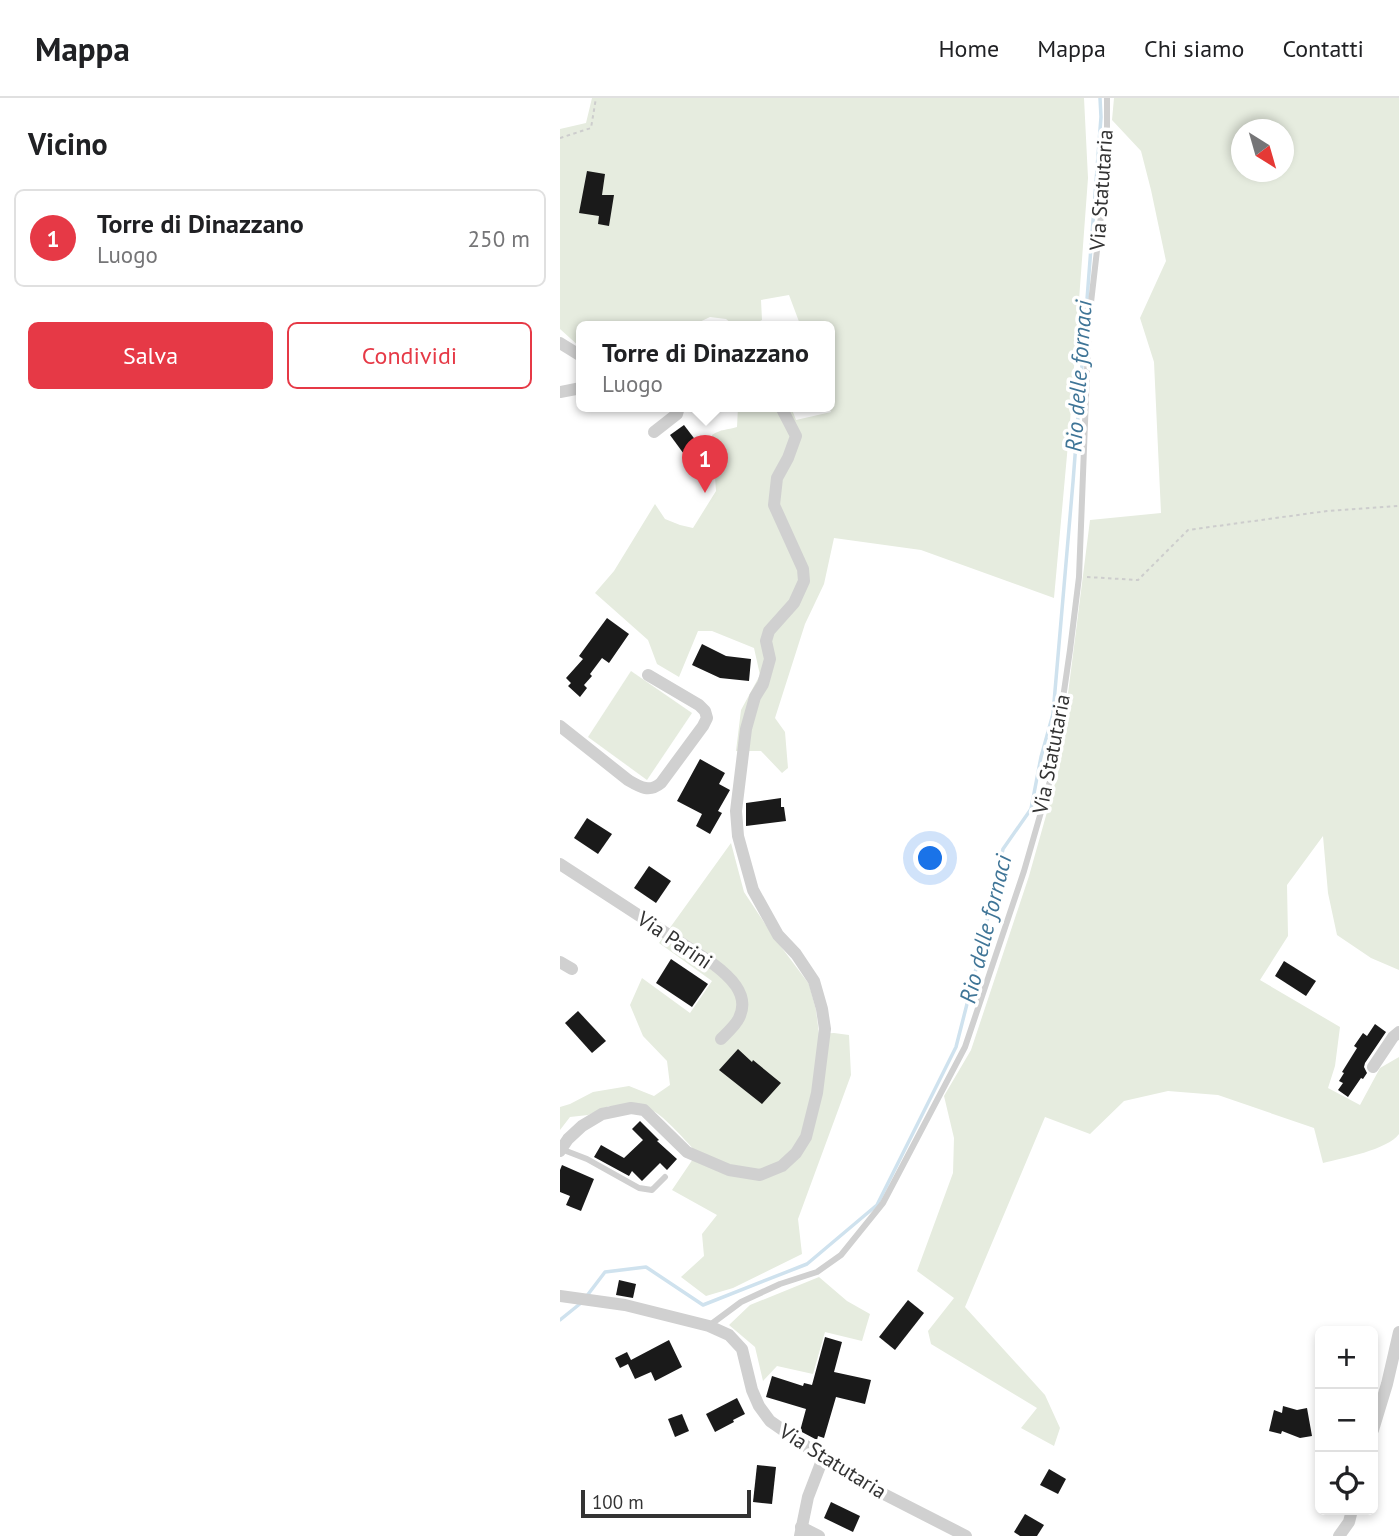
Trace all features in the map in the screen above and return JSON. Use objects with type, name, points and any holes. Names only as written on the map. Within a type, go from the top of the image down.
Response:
[{"type":"street","points":[[560,343],[576,353]]},
{"type":"street","points":[[654,432],[678,412]]},
{"type":"street","points":[[561,1150],[582,1126],[602,1114],[631,1108],[644,1110],[687,1152],[729,1170],[760,1175],[782,1166],[796,1153],[806,1137],[817,1093],[825,1029],[822,1009],[814,981],[796,954],[778,935],[753,890],[738,836],[736,811],[746,729],[770,659],[766,641],[769,631],[794,603],[804,581],[803,569],[774,505],[777,478],[796,436],[784,412]]},
{"type":"street","points":[[560,726],[628,780],[640,787],[655,788],[662,783],[707,718],[705,710],[699,705],[648,675]]},
{"type":"street","name":"Via Parini","points":[[560,864],[712,963],[734,982],[741,998],[739,1018],[721,1039]]},
{"type":"street","points":[[560,962],[572,969]]},
{"type":"street","points":[[1373,1067],[1399,1032]]},
{"type":"street","name":"Via Statutaria","points":[[560,1296],[625,1305],[709,1326],[729,1335],[742,1349],[752,1390],[759,1406],[770,1420],[870,1487],[965,1536]]},
{"type":"street","points":[[1378,1414],[1399,1332]]},
{"type":"street","points":[[819,1536],[800,1532],[808,1497],[823,1458]]},
{"type":"street","points":[[1339,1536],[1351,1515]]},
{"type":"lane","name":"Via Statutaria","points":[[709,1326],[741,1302],[780,1284],[817,1272],[841,1255],[883,1203],[965,1047],[1024,871],[1052,774],[1079,577],[1089,320],[1107,163],[1107,98]]},
{"type":"lane","points":[[561,1150],[587,1159],[639,1188],[652,1190],[665,1177]]},
{"type":"path","points":[[560,138],[591,128],[596,98]]},
{"type":"path","points":[[1079,577],[1138,580],[1188,530],[1326,511],[1399,506]]},
{"type":"shaded area","points":[[592,98],[1084,98],[1088,178],[1054,598],[921,550],[834,538],[824,584],[805,624],[775,718],[785,732],[788,768],[782,773],[761,751],[736,751],[741,710],[760,675],[754,648],[712,631],[698,631],[679,677],[657,664],[648,640],[595,593],[614,571],[655,504],[665,519],[693,528],[716,491],[712,435],[737,427],[738,412],[793,412],[796,420],[835,412],[835,321],[799,321],[789,295],[761,300],[760,321],[728,321],[710,317],[702,321],[576,321],[576,343],[560,329],[560,129],[586,123]]},
{"type":"shaded area","points":[[1114,98],[1399,98],[1399,970],[1371,958],[1337,935],[1328,893],[1323,836],[1287,885],[1288,936],[1260,980],[1340,1027],[1335,1066],[1328,1088],[1360,1105],[1380,1068],[1399,1057],[1399,1134],[1375,1149],[1323,1163],[1314,1128],[1218,1095],[1168,1091],[1124,1101],[1090,1134],[1045,1117],[965,1307],[1045,1395],[1060,1428],[1054,1446],[1021,1428],[1037,1408],[931,1344],[928,1331],[954,1298],[917,1271],[953,1173],[954,1138],[944,1096],[971,1050],[1029,876],[1058,773],[1090,520],[1161,513],[1154,362],[1140,318],[1166,261],[1141,151],[1112,120]]},
{"type":"shaded area","points":[[631,671],[692,713],[647,780],[588,737]]},
{"type":"shaded area","points":[[731,843],[744,892],[809,984],[819,1034],[849,1035],[851,1075],[798,1219],[802,1254],[733,1288],[706,1296],[681,1277],[704,1256],[702,1234],[717,1215],[672,1190],[697,1153],[669,1123],[653,1111],[609,1106],[588,1115],[570,1117],[560,1130],[560,1107],[593,1092],[629,1086],[654,1096],[670,1085],[667,1061],[643,1036],[630,1005],[642,978],[690,1013],[712,981],[659,943]]},
{"type":"shaded area","points":[[819,1277],[847,1301],[870,1314],[862,1341],[825,1332],[813,1374],[777,1366],[763,1381],[755,1347],[729,1325],[750,1305]]},
{"type":"building","points":[[587,171],[605,174],[602,195],[614,195],[609,226],[598,224],[599,216],[579,213]]},
{"type":"building","points":[[684,425],[703,450],[689,461],[670,435]]},
{"type":"building","points":[[607,618],[629,634],[609,663],[602,658],[590,674],[592,676],[584,685],[587,688],[580,697],[568,686],[571,683],[566,678],[583,659],[579,656]]},
{"type":"building","points":[[702,644],[726,656],[751,659],[749,681],[720,678],[692,665]]},
{"type":"building","points":[[700,759],[725,773],[719,784],[730,790],[718,811],[722,813],[710,834],[696,826],[702,814],[677,801]]},
{"type":"building","points":[[781,798],[786,821],[746,826],[746,803]]},
{"type":"building","points":[[587,818],[612,834],[598,854],[574,838]]},
{"type":"building","points":[[649,866],[671,881],[656,903],[634,888]]},
{"type":"building","points":[[671,959],[708,984],[692,1007],[656,983]]},
{"type":"building","points":[[1284,961],[1316,981],[1306,996],[1275,976]]},
{"type":"building","points":[[578,1011],[606,1041],[592,1053],[565,1023]]},
{"type":"building","points":[[1375,1024],[1386,1032],[1365,1063],[1367,1073],[1348,1097],[1338,1090],[1343,1083],[1339,1081],[1344,1073],[1342,1072],[1357,1048],[1354,1046],[1363,1033],[1367,1036]]},
{"type":"building","points":[[738,1049],[781,1083],[762,1104],[719,1070]]},
{"type":"building","points":[[640,1121],[677,1159],[667,1170],[660,1163],[642,1181],[632,1171],[629,1176],[594,1157],[601,1145],[624,1158],[643,1140],[632,1129]]},
{"type":"building","points":[[562,1165],[594,1179],[581,1211],[566,1205],[570,1196],[560,1192]]},
{"type":"building","points":[[619,1280],[636,1284],[633,1298],[616,1295]]},
{"type":"building","points":[[908,1300],[924,1313],[895,1350],[879,1337]]},
{"type":"building","points":[[825,1337],[842,1342],[834,1372],[871,1380],[865,1404],[836,1397],[824,1438],[818,1436],[817,1440],[800,1431],[806,1409],[766,1397],[772,1376],[803,1386],[804,1383],[812,1385]]},
{"type":"building","points":[[669,1340],[682,1367],[655,1381],[651,1372],[635,1379],[628,1364],[620,1368],[615,1358],[627,1352],[631,1360]]},
{"type":"building","points":[[737,1398],[745,1414],[715,1432],[706,1414]]},
{"type":"building","points":[[1283,1406],[1297,1410],[1307,1408],[1312,1436],[1300,1438],[1282,1431],[1281,1434],[1269,1431],[1274,1410],[1282,1413]]},
{"type":"building","points":[[682,1414],[689,1431],[675,1437],[668,1419]]},
{"type":"building","points":[[757,1465],[776,1467],[772,1504],[753,1502]]},
{"type":"building","points":[[1049,1469],[1066,1479],[1058,1494],[1040,1485]]},
{"type":"building","points":[[831,1502],[860,1516],[853,1532],[824,1518]]},
{"type":"building","points":[[1025,1514],[1044,1525],[1037,1536],[1020,1536],[1014,1532]]},
{"type":"waterway","name":"Rio delle fornaci","points":[[586,1297],[605,1272],[646,1267],[703,1305],[807,1264],[877,1205],[956,1047],[1003,849],[1031,809],[1053,714],[1101,117],[1100,98]]},
{"type":"waterway","name":"Rio delle fornaci","points":[[560,1320],[581,1303]]},
{"type":"place","name":"Torre di Dinazzano","points":[[705,493]]}]
